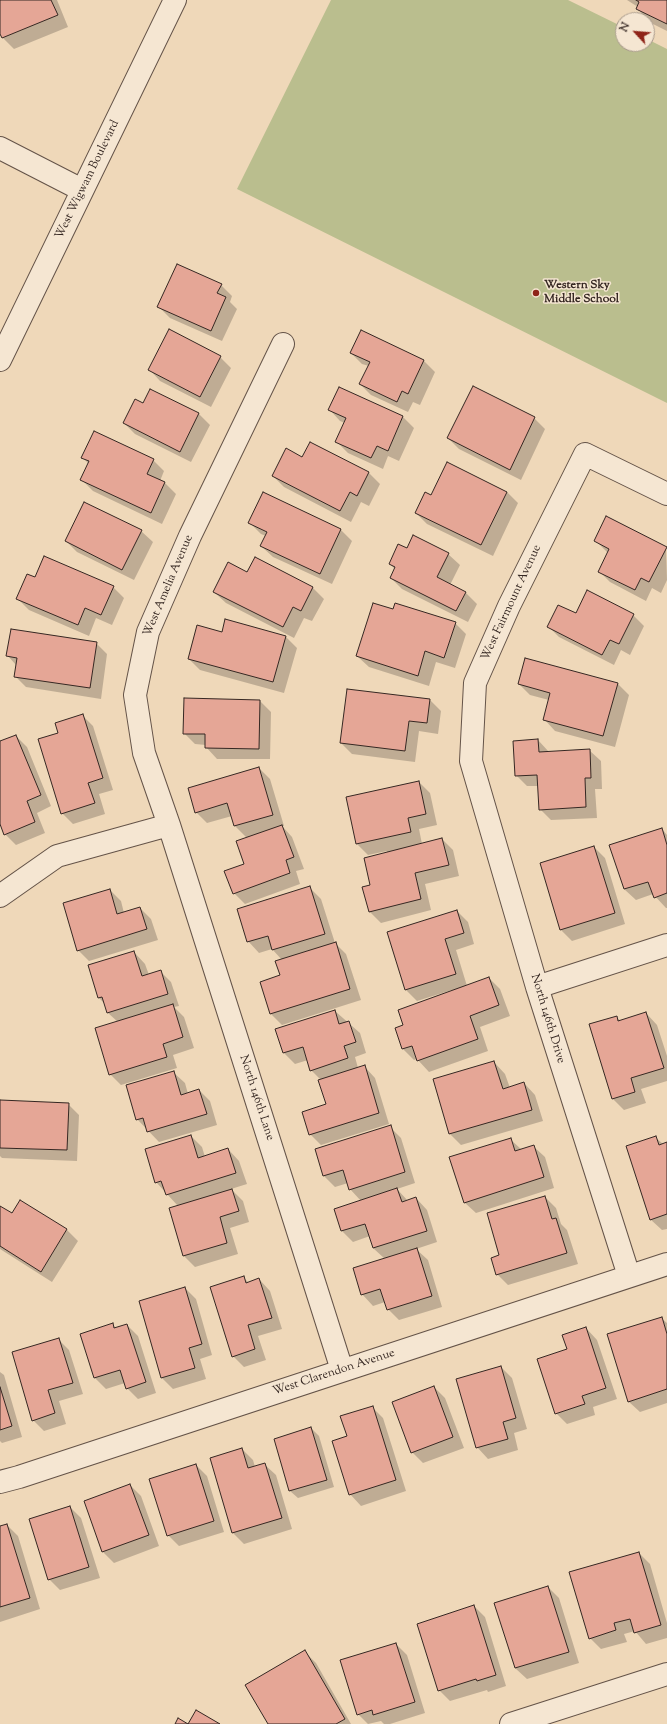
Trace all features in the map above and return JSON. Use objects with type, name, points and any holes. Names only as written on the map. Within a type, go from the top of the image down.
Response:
[{"type":"street","name":"West Wigwam Boulevard","points":[[0,360],[175,0]]},
{"type":"street","points":[[0,148],[82,190]]},
{"type":"street","name":"West Amelia Avenue","points":[[169,825],[144,753],[135,695],[148,632],[190,536],[283,344]]},
{"type":"street","name":"West Fairmount Avenue","points":[[471,761],[475,684],[509,606],[585,454],[667,494]]},
{"type":"street","name":"North 146th Drive","points":[[471,761],[537,987],[629,1276]]},
{"type":"street","points":[[0,896],[57,856],[169,825]]},
{"type":"street","name":"North 146th Lane","points":[[169,825],[342,1370]]},
{"type":"street","points":[[537,987],[667,945]]},
{"type":"street","name":"West Clarendon Avenue","points":[[0,1482],[19,1478],[342,1370],[667,1264]]},
{"type":"street","points":[[511,1724],[667,1674]]},
{"type":"green space","name":"Western Sky Middle School","points":[[331,0],[568,0],[615,23],[615,52],[655,52],[655,43],[667,49],[667,403],[237,189]]},
{"type":"building","points":[[0,0],[51,0],[58,15],[2,38],[0,34]]},
{"type":"building","points":[[636,0],[667,0],[667,24],[655,18],[655,12],[642,12],[636,9],[639,2]]},
{"type":"building","points":[[177,264],[222,284],[217,293],[226,297],[211,331],[157,307]]},
{"type":"building","points":[[169,329],[221,356],[200,397],[148,370]]},
{"type":"building","points":[[361,330],[424,360],[408,394],[402,391],[397,402],[359,384],[370,362],[350,353]]},
{"type":"building","points":[[473,386],[535,417],[510,470],[447,438]]},
{"type":"building","points":[[339,387],[403,416],[388,451],[377,446],[371,458],[335,442],[346,418],[328,410]]},
{"type":"building","points":[[150,389],[199,413],[180,452],[123,423],[135,399],[143,403]]},
{"type":"building","points":[[94,431],[154,459],[147,474],[165,482],[151,513],[80,480],[89,461],[81,458]]},
{"type":"building","points":[[310,442],[369,472],[357,496],[350,492],[340,511],[272,476],[286,448],[302,457]]},
{"type":"building","points":[[447,462],[507,492],[481,545],[415,513],[425,492],[431,495]]},
{"type":"building","points":[[263,492],[341,529],[320,574],[260,546],[267,532],[248,523]]},
{"type":"building","points":[[84,502],[142,530],[122,570],[65,541]]},
{"type":"building","points":[[606,516],[667,547],[649,582],[641,578],[635,590],[598,572],[609,549],[594,541]]},
{"type":"building","points":[[413,535],[449,553],[437,577],[466,592],[456,611],[390,578],[395,567],[389,564],[398,544],[407,548]]},
{"type":"building","points":[[44,556],[114,586],[101,615],[85,608],[78,625],[16,599],[27,574],[35,577]]},
{"type":"building","points":[[255,557],[313,587],[301,611],[293,607],[283,627],[213,592],[228,562],[247,572]]},
{"type":"building","points":[[587,590],[634,614],[619,644],[610,640],[602,655],[547,627],[558,605],[576,613]]},
{"type":"building","points":[[373,603],[393,609],[395,603],[456,622],[444,658],[425,651],[418,676],[356,656]]},
{"type":"building","points":[[225,619],[286,636],[273,682],[188,659],[197,625],[222,632]]},
{"type":"building","points":[[11,629],[97,642],[90,688],[14,677],[17,658],[6,656]]},
{"type":"building","points":[[525,658],[618,683],[603,736],[543,720],[550,693],[518,684]]},
{"type":"building","points":[[347,689],[430,699],[427,723],[409,721],[405,751],[340,743]]},
{"type":"building","points":[[184,698],[260,700],[259,749],[205,748],[205,734],[183,734]]},
{"type":"building","points":[[83,714],[103,778],[88,783],[95,803],[61,814],[38,739],[58,733],[55,723]]},
{"type":"building","points":[[16,735],[41,795],[27,801],[35,822],[4,835],[0,824],[0,741]]},
{"type":"building","points":[[538,739],[539,752],[590,749],[591,778],[585,778],[586,807],[539,810],[537,775],[515,776],[513,741]]},
{"type":"building","points":[[259,767],[273,815],[234,826],[227,803],[195,813],[188,788]]},
{"type":"building","points":[[419,781],[426,814],[408,818],[411,832],[356,844],[346,797]]},
{"type":"building","points":[[282,825],[294,857],[286,860],[290,873],[233,894],[224,871],[244,864],[236,841]]},
{"type":"building","points":[[662,828],[667,845],[667,893],[654,898],[648,882],[624,889],[609,845]]},
{"type":"building","points":[[442,838],[449,865],[415,873],[421,899],[369,912],[362,887],[370,885],[364,858]]},
{"type":"building","points":[[594,846],[615,913],[560,930],[540,863]]},
{"type":"building","points":[[310,886],[325,934],[272,950],[268,936],[247,942],[237,909]]},
{"type":"building","points":[[110,889],[117,914],[140,907],[147,929],[77,951],[63,903]]},
{"type":"building","points":[[457,910],[464,933],[445,939],[456,974],[405,990],[387,932]]},
{"type":"building","points":[[336,942],[350,989],[270,1014],[260,982],[280,975],[275,961]]},
{"type":"building","points":[[134,951],[142,976],[161,970],[168,994],[107,1013],[102,997],[98,998],[88,965]]},
{"type":"building","points":[[489,977],[499,1005],[470,1016],[478,1039],[417,1061],[412,1046],[402,1049],[395,1028],[403,1025],[398,1010]]},
{"type":"building","points":[[173,1004],[183,1037],[163,1044],[167,1057],[109,1075],[95,1028]]},
{"type":"building","points":[[335,1010],[339,1024],[349,1021],[356,1042],[344,1046],[348,1058],[310,1071],[303,1047],[283,1053],[275,1029]]},
{"type":"building","points":[[646,1012],[664,1068],[631,1078],[635,1092],[612,1099],[589,1024],[617,1016],[618,1021]]},
{"type":"building","points":[[494,1061],[503,1089],[524,1082],[532,1110],[449,1134],[433,1079]]},
{"type":"building","points":[[365,1065],[379,1113],[309,1135],[302,1112],[326,1104],[318,1080]]},
{"type":"building","points":[[174,1071],[181,1095],[199,1089],[207,1114],[147,1132],[143,1118],[136,1120],[126,1085]]},
{"type":"building","points":[[0,1100],[69,1103],[67,1150],[0,1148]]},
{"type":"building","points":[[391,1125],[405,1172],[349,1190],[343,1170],[323,1176],[315,1149]]},
{"type":"building","points":[[191,1135],[198,1158],[228,1148],[236,1173],[166,1195],[161,1181],[155,1183],[145,1149]]},
{"type":"building","points":[[656,1136],[659,1145],[667,1142],[667,1214],[650,1220],[626,1146]]},
{"type":"building","points":[[511,1138],[515,1151],[534,1145],[544,1177],[464,1203],[449,1157]]},
{"type":"building","points":[[397,1188],[402,1202],[416,1197],[427,1231],[373,1248],[365,1224],[341,1231],[334,1209]]},
{"type":"building","points":[[232,1189],[239,1211],[220,1217],[227,1243],[183,1256],[169,1208]]},
{"type":"building","points":[[545,1196],[552,1219],[556,1218],[567,1253],[496,1275],[491,1258],[499,1255],[487,1213]]},
{"type":"building","points":[[20,1200],[67,1229],[41,1272],[0,1246],[0,1206],[12,1213]]},
{"type":"building","points":[[417,1248],[432,1296],[387,1310],[380,1289],[361,1295],[353,1268]]},
{"type":"building","points":[[244,1276],[246,1283],[259,1278],[272,1318],[248,1325],[255,1349],[232,1357],[210,1287]]},
{"type":"building","points":[[185,1287],[202,1344],[189,1348],[195,1368],[161,1378],[139,1301]]},
{"type":"building","points":[[662,1317],[667,1334],[667,1389],[628,1402],[607,1334]]},
{"type":"building","points":[[113,1323],[114,1328],[127,1324],[146,1382],[126,1389],[120,1370],[94,1378],[80,1334]]},
{"type":"building","points":[[586,1327],[606,1388],[582,1396],[585,1404],[555,1414],[537,1359],[567,1349],[562,1335]]},
{"type":"building","points":[[59,1338],[73,1383],[48,1390],[55,1413],[32,1421],[12,1352]]},
{"type":"building","points":[[501,1366],[516,1418],[503,1422],[508,1439],[476,1448],[456,1379]]},
{"type":"building","points":[[434,1386],[453,1437],[411,1453],[392,1402]]},
{"type":"building","points":[[0,1387],[12,1426],[0,1430]]},
{"type":"building","points":[[373,1406],[396,1480],[349,1495],[332,1441],[347,1436],[340,1416]]},
{"type":"building","points":[[311,1427],[327,1480],[289,1491],[274,1439]]},
{"type":"building","points":[[242,1448],[248,1468],[265,1463],[282,1518],[232,1533],[210,1458]]},
{"type":"building","points":[[196,1464],[214,1521],[167,1536],[149,1479]]},
{"type":"building","points":[[130,1484],[149,1535],[102,1552],[84,1501]]},
{"type":"building","points":[[70,1506],[89,1567],[48,1580],[29,1519]]},
{"type":"building","points":[[7,1524],[30,1598],[0,1607],[0,1526]]},
{"type":"building","points":[[639,1552],[661,1625],[634,1633],[630,1619],[614,1623],[616,1630],[589,1639],[569,1572]]},
{"type":"building","points":[[548,1586],[569,1652],[515,1668],[494,1603]]},
{"type":"building","points":[[474,1605],[496,1675],[477,1681],[476,1679],[438,1691],[417,1624]]},
{"type":"building","points":[[396,1643],[415,1702],[373,1715],[372,1710],[357,1715],[340,1660]]},
{"type":"building","points":[[305,1650],[345,1719],[336,1724],[268,1724],[245,1685]]},
{"type":"building","points":[[196,1710],[220,1724],[188,1724]]},
{"type":"building","points":[[178,1718],[188,1724],[175,1724]]},
{"type":"place","name":"Western Sky Middle School","points":[[536,293]]}]
